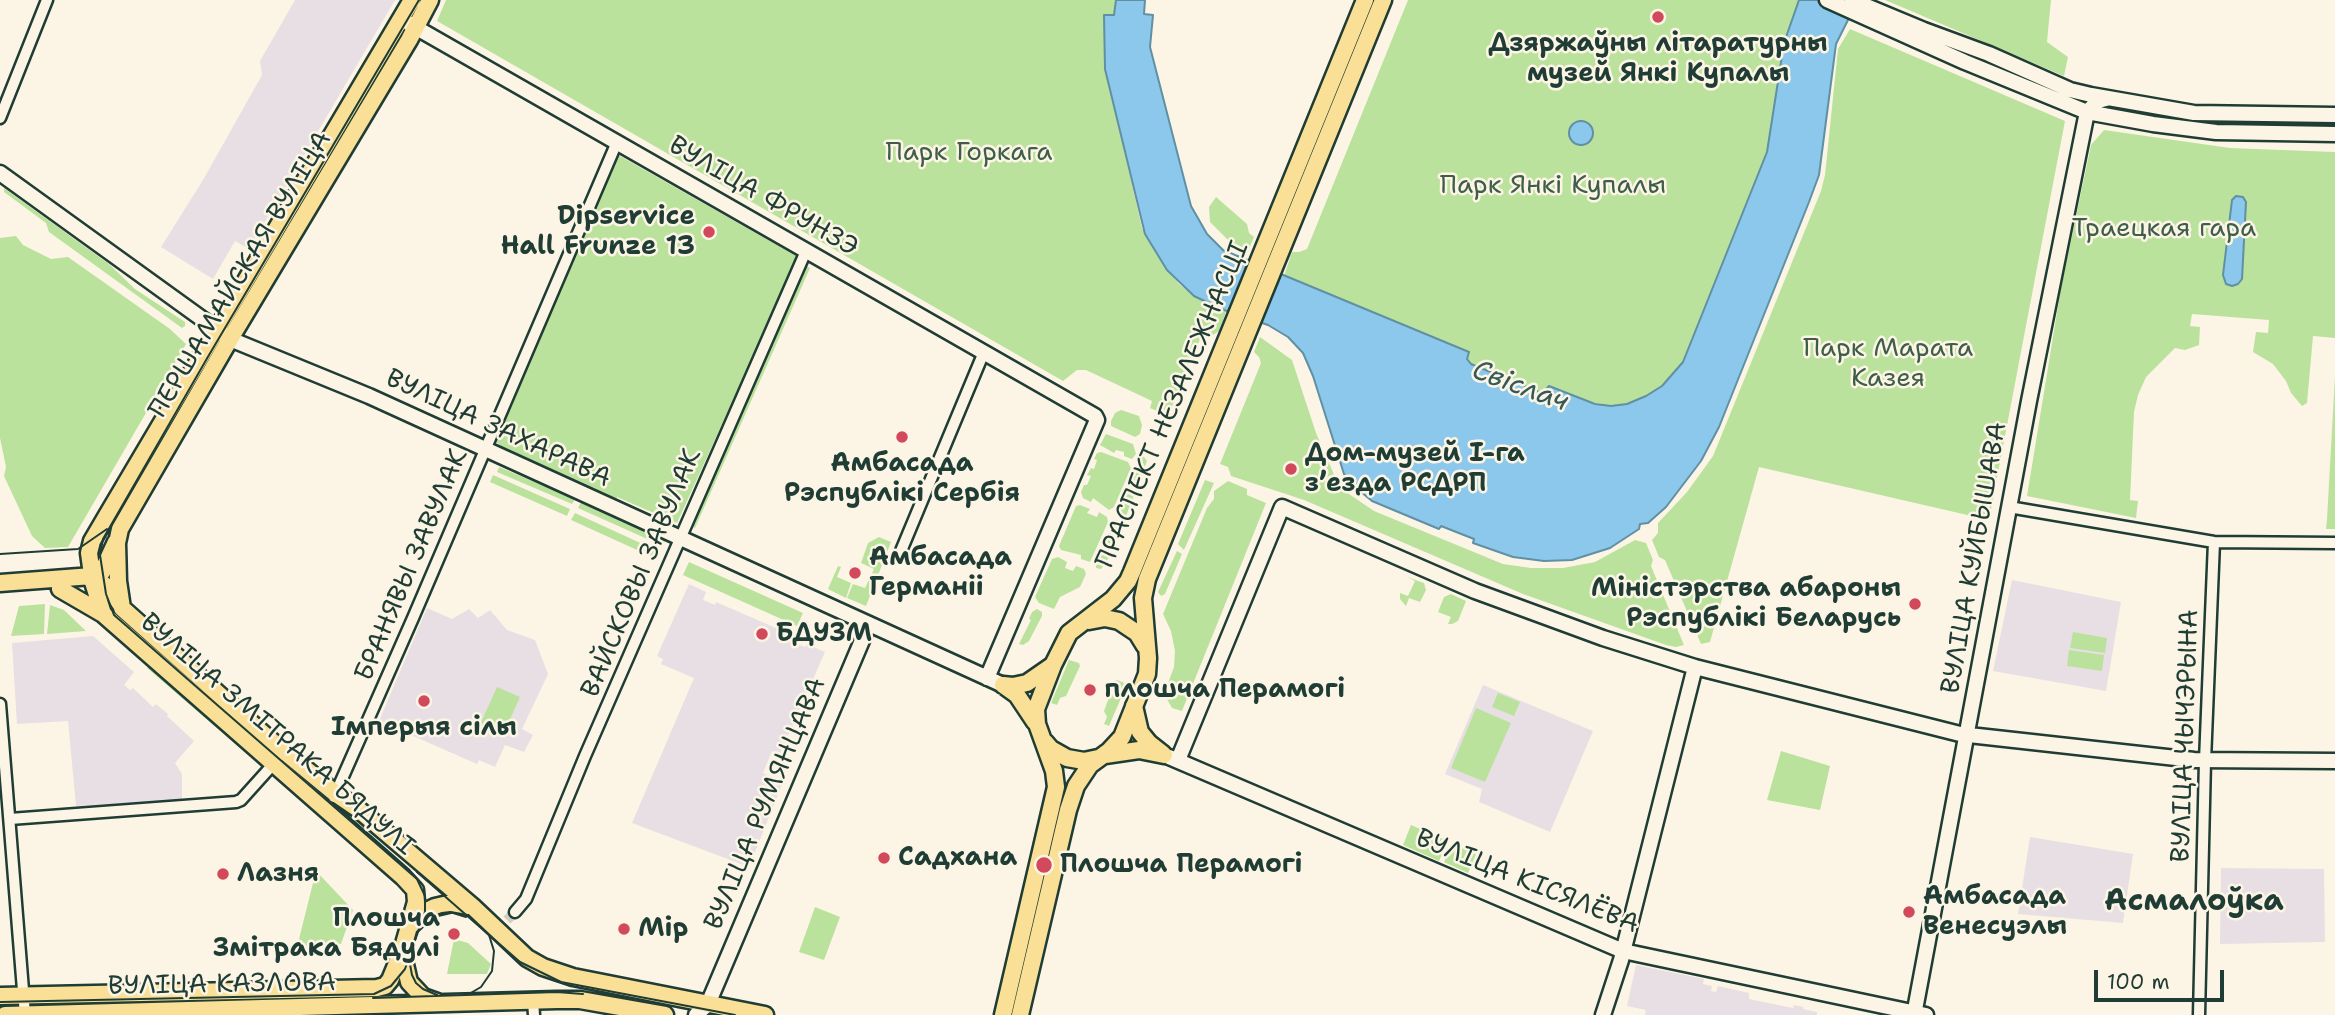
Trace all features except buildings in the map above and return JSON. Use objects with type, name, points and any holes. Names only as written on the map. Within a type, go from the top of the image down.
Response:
[{"type":"main road","name":"ПЕРШАМАЙСКАЯ ВУЛІЦА","points":[[118,581],[120,528],[409,23],[412,0]]},
{"type":"main road","name":"ПЕРШАМАЙСКАЯ ВУЛІЦА","points":[[57,584],[92,541],[215,330],[409,23],[430,0]]},
{"type":"main road","name":"ПРАСПЕКТ НЕЗАЛЕЖНАСЦІ","points":[[1020,1015],[1072,797],[1083,774],[1122,737],[1147,674],[1143,598],[1147,579],[1365,0]]},
{"type":"main road","name":"ПРАСПЕКТ НЕЗАЛЕЖНАСЦІ","points":[[1270,254],[1383,0]]},
{"type":"main road","name":"ПРАСПЕКТ НЕЗАЛЕЖНАСЦІ","points":[[1003,1015],[1056,787],[1054,771],[1039,731],[1036,709],[1053,665],[1069,634],[1113,599],[1128,581],[1237,336]]},
{"type":"main road","points":[[94,579],[118,538]]},
{"type":"main road","points":[[92,541],[89,553],[94,579]]},
{"type":"main road","points":[[0,592],[94,579],[110,589],[122,605]]},
{"type":"main road","name":"ВУЛІЦА ЗМІТРАКА БЯДУЛІ","points":[[94,579],[103,614],[279,757],[358,808],[472,906]]},
{"type":"main road","name":"ВУЛІЦА ЗМІТРАКА БЯДУЛІ","points":[[118,581],[122,608],[197,676],[279,757],[326,810],[415,890],[416,902],[408,927]]},
{"type":"main road","points":[[0,583],[57,584],[103,614]]},
{"type":"main road","points":[[1083,623],[1098,618],[1119,621],[1137,633],[1147,652]]},
{"type":"main road","points":[[1003,685],[1027,683],[1053,665]]},
{"type":"main road","points":[[1003,685],[1025,703],[1051,749],[1067,758],[1084,761],[1128,750],[1171,757]]},
{"type":"main road","points":[[1134,706],[1140,732],[1149,743],[1171,757]]},
{"type":"main road","points":[[408,927],[435,907],[452,903],[472,906],[502,926],[527,958],[563,975],[702,1010],[765,1015]]},
{"type":"main road","name":"ВУЛІЦА КАЗЛОВА","points":[[0,996],[377,988],[390,981],[408,927]]},
{"type":"main road","name":"ВУЛІЦА КАЗЛОВА","points":[[402,951],[409,982],[423,997],[440,1003]]},
{"type":"main road","name":"ВУЛІЦА КАЗЛОВА","points":[[5,1015],[381,1010],[440,1003],[534,1008],[580,1000],[665,1015]]},
{"type":"street","points":[[0,118],[47,0]]},
{"type":"street","points":[[1827,0],[1855,5],[1965,62],[2068,97],[2106,99],[2194,113],[2335,115]]},
{"type":"street","name":"ВУЛІЦА ФРУНЗЭ","points":[[409,23],[1091,413],[1097,420],[987,678]]},
{"type":"street","points":[[2068,97],[2087,112],[2216,132],[2335,134]]},
{"type":"street","points":[[2068,97],[2084,129],[2092,119],[2104,115]]},
{"type":"street","points":[[2087,112],[2098,101],[2106,99]]},
{"type":"street","name":"ВУЛІЦА КУЙБЫШАВА","points":[[1919,1014],[2009,507],[2087,112]]},
{"type":"street","points":[[2216,132],[2220,120],[2237,114]]},
{"type":"street","name":"БРАНЯВЫ ЗАВУЛАК","points":[[326,810],[336,794],[617,142]]},
{"type":"street","name":"ВУЛІЦА ЗАХАРАВА","points":[[0,173],[230,340],[369,396],[1003,685]]},
{"type":"street","name":"ВАЙСКОВЫ ЗАВУЛАК","points":[[515,912],[526,899],[550,837],[806,251]]},
{"type":"street","points":[[901,551],[984,352]]},
{"type":"street","points":[[1171,757],[1282,507],[1487,596],[1603,638],[1695,667],[1967,736],[2205,761],[2335,761]]},
{"type":"street","points":[[2009,507],[2214,542],[2335,543]]},
{"type":"street","name":"ВУЛІЦА ЧЫЧЭРЫНА","points":[[2199,1015],[2214,542]]},
{"type":"street","name":"ВУЛІЦА РУМЯНЦАВА","points":[[702,1010],[869,624]]},
{"type":"street","points":[[1604,1015],[1623,951],[1695,667]]},
{"type":"street","points":[[0,704],[25,1015]]},
{"type":"street","points":[[10,820],[29,816],[236,802],[241,800],[279,757]]},
{"type":"street","name":"ВУЛІЦА КІСЯЛЁВА","points":[[1171,757],[1623,951],[1919,1014]]},
{"type":"shaded area","points":[[295,0],[395,0],[249,249],[235,241],[213,279],[161,247],[203,180],[262,75],[260,61]]},
{"type":"shaded area","points":[[2012,580],[2121,602],[2106,691],[1993,671]]},
{"type":"shaded area","points":[[689,584],[706,592],[703,600],[715,605],[716,602],[792,635],[790,641],[805,647],[807,644],[825,652],[780,754],[772,751],[763,773],[783,782],[749,867],[632,823],[694,678],[661,664],[663,659],[657,656]]},
{"type":"shaded area","points":[[427,608],[452,619],[469,609],[478,618],[490,610],[507,630],[535,640],[548,674],[522,729],[533,735],[524,752],[505,745],[495,767],[479,760],[477,764],[379,721]]},
{"type":"shaded area","points":[[93,636],[134,672],[124,685],[130,690],[133,688],[153,707],[156,704],[194,741],[175,763],[182,774],[182,800],[76,806],[68,721],[17,724],[12,643]]},
{"type":"shaded area","points":[[1483,685],[1593,731],[1550,832],[1479,802],[1482,789],[1445,774]]},
{"type":"shaded area","points":[[2030,837],[2133,854],[2123,923],[2018,914]]},
{"type":"shaded area","points":[[2221,868],[2324,869],[2325,942],[2220,944]]},
{"type":"shaded area","points":[[1636,965],[1704,979],[1703,984],[1712,986],[1711,991],[1716,992],[1718,986],[1749,993],[1749,999],[1793,1008],[1794,1005],[1803,1007],[1817,1012],[1817,1015],[1645,1015],[1646,1010],[1627,1006]]},
{"type":"green space","name":"Парк Горкага","points":[[446,0],[1116,0],[1114,16],[1105,15],[1104,63],[1142,228],[1167,270],[1179,284],[1194,296],[1226,312],[1219,331],[1213,335],[1206,334],[1200,339],[1168,416],[1150,408],[1152,401],[1086,370],[1077,370],[1063,381],[437,21]]},
{"type":"green space","name":"Парк Янкі Купалы","points":[[1408,0],[1799,0],[1784,43],[1767,152],[1683,362],[1662,386],[1627,404],[1611,406],[1539,392],[1471,364],[1467,359],[1468,352],[1284,276],[1292,252],[1307,249]]},
{"type":"green space","points":[[1885,0],[2051,0],[2047,42],[2068,57],[2064,76]]},
{"type":"green space","name":"Парк Марата Казея","points":[[1850,29],[2065,121],[1989,520],[1759,467],[1710,642],[1701,644],[1665,560],[1659,557],[1652,540],[1658,533],[1658,523],[1687,492],[1713,456],[1821,191],[1838,49]]},
{"type":"green space","name":"Траецкая гара","points":[[2104,130],[2230,148],[2335,152],[2335,338],[2313,336],[2307,403],[2302,406],[2273,364],[2253,352],[2256,332],[2268,333],[2269,320],[2192,314],[2190,326],[2200,327],[2199,345],[2185,350],[2175,348],[2146,377],[2138,395],[2134,412],[2130,500],[2138,501],[2136,518],[2027,496],[2061,288],[2091,145]]},
{"type":"green space","points":[[613,152],[798,257],[677,523],[617,497],[616,501],[583,487],[584,484],[598,490],[502,447],[494,440]]},
{"type":"green space","points":[[4,188],[109,264],[135,289],[185,322],[185,326],[182,328],[49,232],[46,223],[4,192]]},
{"type":"green space","points":[[1216,197],[1247,224],[1249,233],[1254,237],[1248,251],[1228,240],[1210,222],[1209,207]]},
{"type":"green space","points":[[16,236],[23,245],[51,259],[68,257],[170,329],[186,344],[68,547],[45,548],[32,536],[4,476],[6,467],[0,438],[0,238]]},
{"type":"green space","points":[[802,264],[810,268],[695,528],[687,525]]},
{"type":"green space","points":[[1260,337],[1292,360],[1316,433],[1336,479],[1349,494],[1374,511],[1503,564],[1531,568],[1563,568],[1595,562],[1635,540],[1646,543],[1653,560],[1651,566],[1684,645],[1666,645],[1523,594],[1304,500],[1231,476],[1228,467],[1220,464],[1261,363],[1254,352]]},
{"type":"green space","points":[[2335,376],[2335,529],[2326,529],[2327,519]]},
{"type":"green space","points":[[1121,410],[1139,416],[1142,425],[1140,434],[1135,437],[1111,426],[1115,413]]},
{"type":"green space","points":[[1106,434],[1133,444],[1136,454],[1132,459],[1124,456],[1124,452],[1116,450],[1114,453],[1100,445]]},
{"type":"green space","points":[[1097,453],[1128,462],[1131,468],[1114,507],[1109,510],[1093,498],[1091,502],[1083,498],[1081,492],[1091,476],[1087,475],[1091,468],[1094,469]]},
{"type":"green space","points":[[1142,454],[1147,461],[1125,519],[1116,515]]},
{"type":"green space","points":[[499,467],[575,499],[572,504],[497,472]]},
{"type":"green space","points":[[493,475],[570,509],[567,516],[490,482]]},
{"type":"green space","points":[[1205,480],[1214,483],[1184,550],[1178,544]]},
{"type":"green space","points":[[1228,481],[1247,489],[1247,495],[1266,503],[1182,711],[1172,708],[1164,694],[1174,667],[1175,651],[1171,631],[1163,614],[1207,508],[1214,499],[1214,491]]},
{"type":"green space","points":[[581,502],[665,540],[663,546],[578,508]]},
{"type":"green space","points":[[1076,506],[1090,509],[1087,513],[1097,517],[1099,512],[1107,517],[1108,522],[1090,562],[1081,559],[1081,555],[1061,550],[1059,546]]},
{"type":"green space","points":[[575,513],[660,552],[657,559],[571,520]]},
{"type":"green space","points":[[1115,521],[1121,524],[1120,531],[1106,563],[1101,569],[1096,568],[1096,562]]},
{"type":"green space","points":[[879,537],[891,542],[866,606],[847,598],[853,584],[865,588],[874,569],[861,563],[868,543]]},
{"type":"green space","points":[[1177,551],[1182,554],[1165,594],[1161,596],[1158,592]]},
{"type":"green space","points":[[1058,557],[1067,562],[1065,568],[1073,571],[1076,566],[1084,569],[1086,574],[1080,587],[1060,597],[1054,609],[1039,603],[1035,597],[1052,559]]},
{"type":"green space","points":[[689,562],[803,613],[797,626],[683,575]]},
{"type":"green space","points":[[838,566],[841,567],[837,577],[851,583],[846,598],[828,589]]},
{"type":"green space","points":[[1407,577],[1424,583],[1426,590],[1420,602],[1409,598],[1406,606],[1400,599],[1400,593],[1408,596],[1415,581]]},
{"type":"green space","points":[[1451,594],[1466,601],[1458,621],[1448,624],[1451,617],[1438,612],[1444,597]]},
{"type":"green space","points":[[45,604],[44,634],[11,636],[19,606]]},
{"type":"green space","points":[[50,605],[64,610],[86,631],[47,634]]},
{"type":"green space","points":[[1037,609],[1042,612],[1042,616],[1029,641],[1023,645],[1019,644],[1032,612]]},
{"type":"green space","points":[[2073,632],[2107,638],[2105,653],[2070,648]]},
{"type":"green space","points":[[2069,650],[2104,655],[2102,671],[2067,666]]},
{"type":"green space","points":[[1069,660],[1079,663],[1080,666],[1066,696],[1060,698],[1057,705],[1051,703]]},
{"type":"green space","points":[[150,665],[250,752],[247,754],[147,668]]},
{"type":"green space","points":[[1117,680],[1127,684],[1109,726],[1104,724],[1107,717],[1104,711]]},
{"type":"green space","points":[[497,687],[520,697],[502,737],[479,727]]},
{"type":"green space","points":[[1498,693],[1520,702],[1514,716],[1492,707]]},
{"type":"green space","points":[[1476,708],[1511,723],[1485,782],[1451,768]]},
{"type":"green space","points":[[1781,751],[1830,766],[1820,810],[1767,800]]},
{"type":"green space","points":[[1411,825],[1448,841],[1439,861],[1403,845]]},
{"type":"green space","points":[[1452,844],[1476,854],[1468,873],[1444,862]]},
{"type":"green space","points":[[316,871],[353,910],[341,944],[297,947]]},
{"type":"green space","points":[[815,907],[840,917],[824,960],[799,952]]},
{"type":"green space","points":[[454,939],[468,943],[491,964],[487,974],[447,974]]},
{"type":"water","name":"Свіслач","points":[[1116,0],[1145,0],[1144,14],[1153,15],[1150,47],[1191,206],[1207,234],[1223,250],[1469,352],[1467,359],[1471,364],[1539,392],[1544,392],[1549,386],[1595,404],[1611,406],[1627,404],[1646,396],[1662,386],[1683,362],[1767,152],[1784,43],[1799,0],[1858,0],[1836,44],[1819,175],[1809,202],[1719,427],[1701,461],[1666,507],[1648,523],[1640,524],[1639,529],[1610,548],[1572,560],[1544,561],[1513,557],[1473,543],[1474,539],[1441,526],[1439,529],[1372,501],[1355,487],[1344,474],[1303,353],[1288,337],[1268,325],[1221,309],[1194,296],[1167,270],[1145,234],[1105,69],[1104,15],[1114,15]]},
{"type":"water","points":[[1581,121],[1589,125],[1593,133],[1589,141],[1581,145],[1573,141],[1569,133],[1573,125]]},
{"type":"water","points":[[2236,196],[2243,197],[2246,202],[2242,279],[2232,286],[2226,284],[2223,275],[2232,200]]},
{"type":"tunnel","points":[[507,920],[515,912]]},
{"type":"tram line","points":[[0,1002],[374,994],[391,986],[405,969],[425,912],[425,896],[417,879],[114,615],[106,594],[100,555],[103,539],[419,0]]},
{"type":"tram line","points":[[0,554],[78,549],[107,529]]},
{"type":"tram line","points":[[417,872],[520,962],[561,982],[735,1015]]},
{"type":"tram line","points":[[420,927],[442,913],[450,912],[466,917]]},
{"type":"tram line","points":[[469,994],[481,987],[492,971],[494,951],[489,935]]},
{"type":"tram line","points":[[409,959],[416,983],[437,995]]},
{"type":"tram line","points":[[373,998],[557,992],[583,994]]},
{"type":"place","name":"Дзяржаўны літаратурны музей Янкі Купалы","points":[[1658,17]]},
{"type":"place","name":"Dipservice Hall Frunze 13","points":[[709,232]]},
{"type":"place","name":"Амбасада Рэспублікі Сербія","points":[[902,437]]},
{"type":"place","name":"Дом-музей I-га зʼезда РСДРП","points":[[1291,469]]},
{"type":"place","name":"Амбасада Германіі","points":[[855,573]]},
{"type":"place","name":"Міністэрства абароны Рэспублікі Беларусь","points":[[1915,604]]},
{"type":"place","name":"БДУЗМ","points":[[762,634]]},
{"type":"place","name":"плошча Перамогі","points":[[1090,690]]},
{"type":"place","name":"Імперыя сілы","points":[[424,701]]},
{"type":"place","name":"Садхана","points":[[884,858]]},
{"type":"place","name":"Плошча Перамогі","points":[[1044,865]]},
{"type":"place","name":"Лазня","points":[[223,874]]},
{"type":"place","name":"Амбасада Венесуэлы","points":[[1909,912]]},
{"type":"place","name":"Мір","points":[[624,929]]},
{"type":"place","name":"Плошча Змітрака Бядулі","points":[[454,934]]},
{"type":"district","name":"Асмалоўка","points":[[2194,902]]}]
